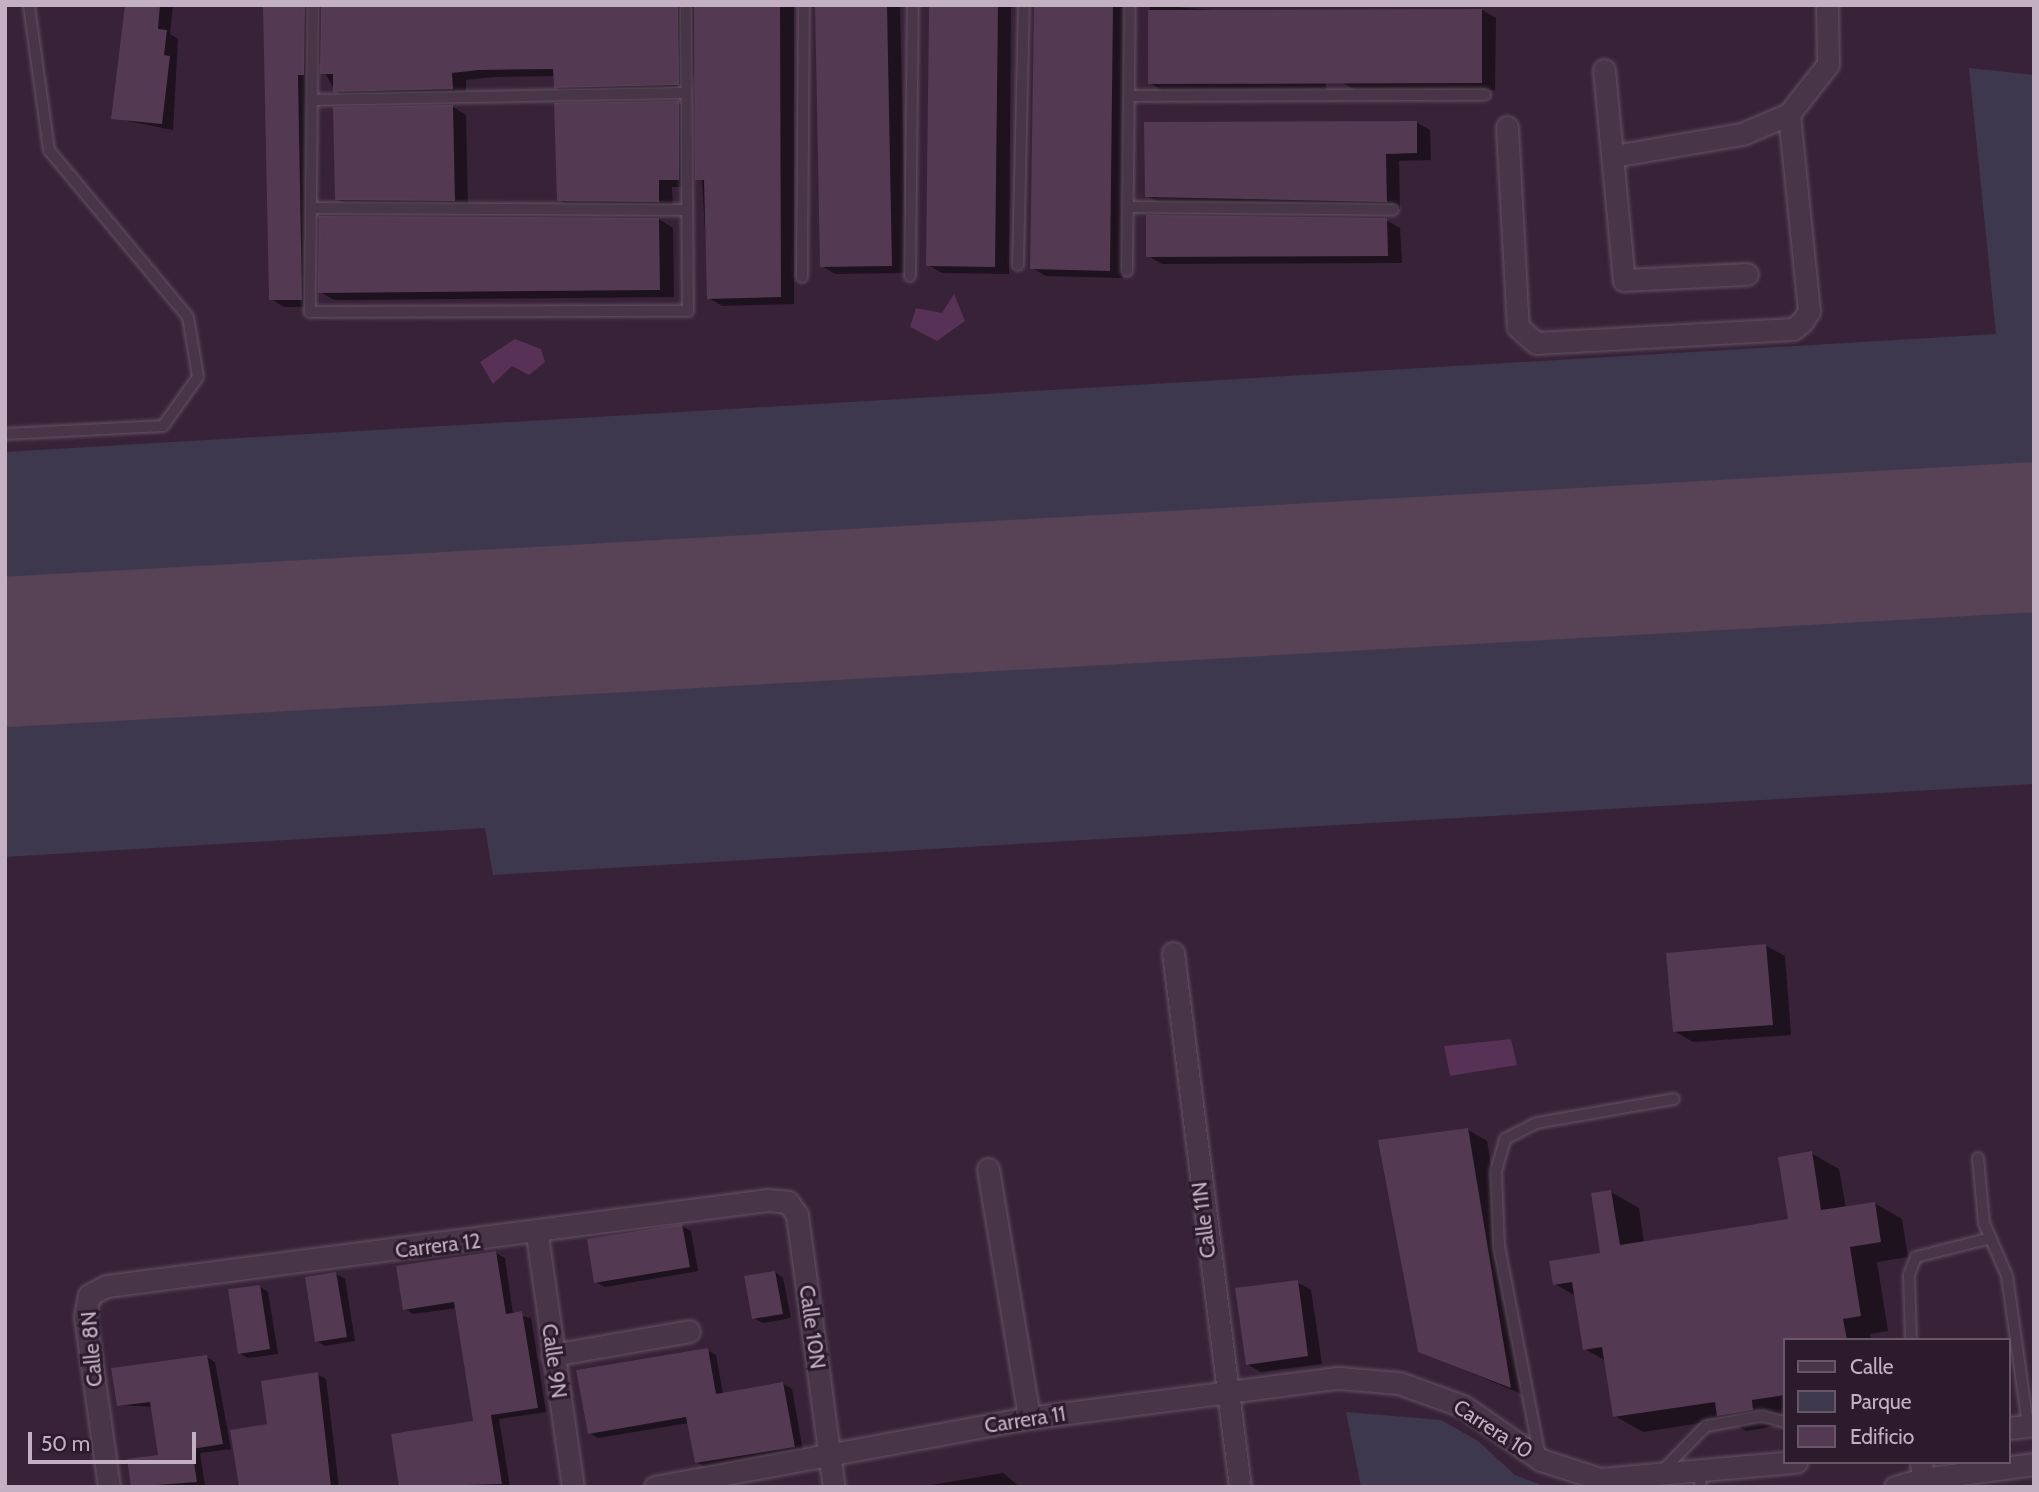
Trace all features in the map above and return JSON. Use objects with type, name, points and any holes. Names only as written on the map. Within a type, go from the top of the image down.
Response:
[{"type":"street","points":[[1614,156],[1742,134],[1789,114],[1828,64],[1827,5]]},
{"type":"street","points":[[1604,70],[1624,280],[1747,274]]},
{"type":"street","points":[[1507,127],[1518,327],[1536,343],[1793,329],[1802,322],[1809,311],[1789,114]]},
{"type":"street","name":"Calle 11N","points":[[1173,953],[1224,1394],[1240,1487]]},
{"type":"street","points":[[988,1168],[1029,1418]]},
{"type":"street","name":"Carrera 12","points":[[89,1295],[107,1286],[788,1202]]},
{"type":"street","name":"Calle 10N","points":[[788,1202],[797,1215],[834,1487]]},
{"type":"street","name":"Calle 9N","points":[[537,1235],[573,1487]]},
{"type":"street","name":"Calle 8N","points":[[89,1295],[85,1315],[109,1487]]},
{"type":"street","points":[[552,1354],[689,1331]]},
{"type":"street","name":"Carrera 11","points":[[655,1487],[1029,1418],[1339,1378],[1399,1383]]},
{"type":"street","name":"Carrera 10","points":[[1399,1383],[1463,1406],[1541,1460],[1600,1479],[1658,1476],[1700,1480],[1785,1464]]},
{"type":"street","points":[[1895,1487],[1922,1470],[2034,1464]]},
{"type":"lane","points":[[5,434],[163,426],[198,377],[188,317],[49,150],[29,5]]},
{"type":"lane","points":[[313,5],[310,312],[688,311],[683,93],[686,5]]},
{"type":"lane","points":[[802,276],[804,5]]},
{"type":"lane","points":[[910,276],[913,5]]},
{"type":"lane","points":[[1018,265],[1024,5]]},
{"type":"lane","points":[[1127,271],[1130,5]]},
{"type":"lane","points":[[312,100],[683,93]]},
{"type":"lane","points":[[1129,96],[1485,95]]},
{"type":"lane","points":[[1128,207],[1393,210]]},
{"type":"lane","points":[[311,208],[686,210]]},
{"type":"lane","points":[[1541,1460],[1499,1247],[1496,1171],[1505,1139],[1536,1123],[1674,1099]]},
{"type":"lane","points":[[1978,1158],[1991,1238],[2007,1276],[2023,1426]]},
{"type":"lane","points":[[1911,1338],[1909,1275],[1916,1257],[1991,1238]]},
{"type":"lane","points":[[1658,1476],[1706,1426],[1762,1416],[1784,1422]]},
{"type":"green space","points":[[1969,68],[2034,75],[2034,481],[5,599],[5,452],[1996,334]]},
{"type":"green space","points":[[2034,600],[2034,784],[493,875],[485,828],[5,857],[5,726]]},
{"type":"green space","points":[[1346,1412],[1441,1420],[1478,1441],[1515,1475],[1547,1487],[1361,1487]]},
{"type":"shaded area","points":[[954,294],[965,321],[937,341],[910,327],[916,308],[942,313]]},
{"type":"shaded area","points":[[515,339],[541,349],[545,362],[529,375],[512,366],[493,384],[480,362]]},
{"type":"shaded area","points":[[1511,1039],[1517,1065],[1450,1076],[1444,1046]]},
{"type":"building","points":[[125,5],[160,5],[158,29],[167,30],[164,55],[170,56],[162,124],[111,119]]},
{"type":"building","points":[[263,5],[305,5],[304,75],[298,75],[302,300],[269,300]]},
{"type":"building","points":[[321,5],[678,5],[679,85],[554,88],[553,69],[479,70],[452,73],[453,89],[333,92],[333,74],[320,74]]},
{"type":"building","points":[[694,5],[780,5],[781,297],[707,299],[704,180],[695,180]]},
{"type":"building","points":[[815,5],[887,5],[892,266],[820,267]]},
{"type":"building","points":[[929,5],[998,5],[995,267],[926,266]]},
{"type":"building","points":[[1034,5],[1113,5],[1110,271],[1030,269]]},
{"type":"building","points":[[1482,9],[1482,83],[1148,84],[1148,10]]},
{"type":"building","points":[[679,101],[679,180],[659,180],[659,202],[557,201],[554,103]]},
{"type":"building","points":[[453,105],[455,201],[335,200],[333,107]]},
{"type":"building","points":[[1417,121],[1417,153],[1386,154],[1387,202],[1145,197],[1144,122]]},
{"type":"building","points":[[1146,215],[1387,218],[1388,256],[1146,257]]},
{"type":"building","points":[[319,216],[659,218],[660,290],[318,293]]},
{"type":"building","points":[[1766,944],[1773,1025],[1673,1032],[1666,953]]},
{"type":"building","points":[[1468,1128],[1511,1388],[1418,1352],[1378,1140]]},
{"type":"building","points":[[1812,1151],[1821,1210],[1875,1202],[1881,1242],[1850,1247],[1861,1316],[1843,1319],[1847,1338],[1784,1338],[1784,1395],[1752,1400],[1753,1410],[1717,1416],[1715,1402],[1613,1417],[1602,1347],[1583,1350],[1572,1282],[1553,1285],[1549,1261],[1600,1253],[1591,1193],[1611,1190],[1620,1245],[1788,1219],[1778,1157]]},
{"type":"building","points":[[682,1224],[690,1267],[594,1283],[587,1239]]},
{"type":"building","points":[[496,1251],[506,1314],[522,1311],[538,1408],[491,1415],[502,1484],[399,1487],[391,1434],[473,1421],[454,1302],[403,1310],[396,1266]]},
{"type":"building","points":[[775,1271],[783,1314],[752,1319],[744,1276]]},
{"type":"building","points":[[336,1272],[347,1337],[315,1342],[305,1277]]},
{"type":"building","points":[[1298,1280],[1308,1356],[1246,1365],[1235,1288]]},
{"type":"building","points":[[260,1285],[270,1349],[238,1354],[228,1289]]},
{"type":"building","points":[[708,1348],[716,1394],[783,1382],[795,1447],[695,1463],[686,1417],[588,1434],[576,1370]]},
{"type":"building","points":[[207,1355],[223,1444],[192,1449],[197,1482],[131,1487],[127,1459],[158,1455],[150,1402],[117,1406],[111,1368]]},
{"type":"building","points":[[318,1372],[331,1487],[239,1487],[230,1430],[267,1424],[261,1381]]},
{"type":"runway","points":[[5,652],[2034,537]]}]
